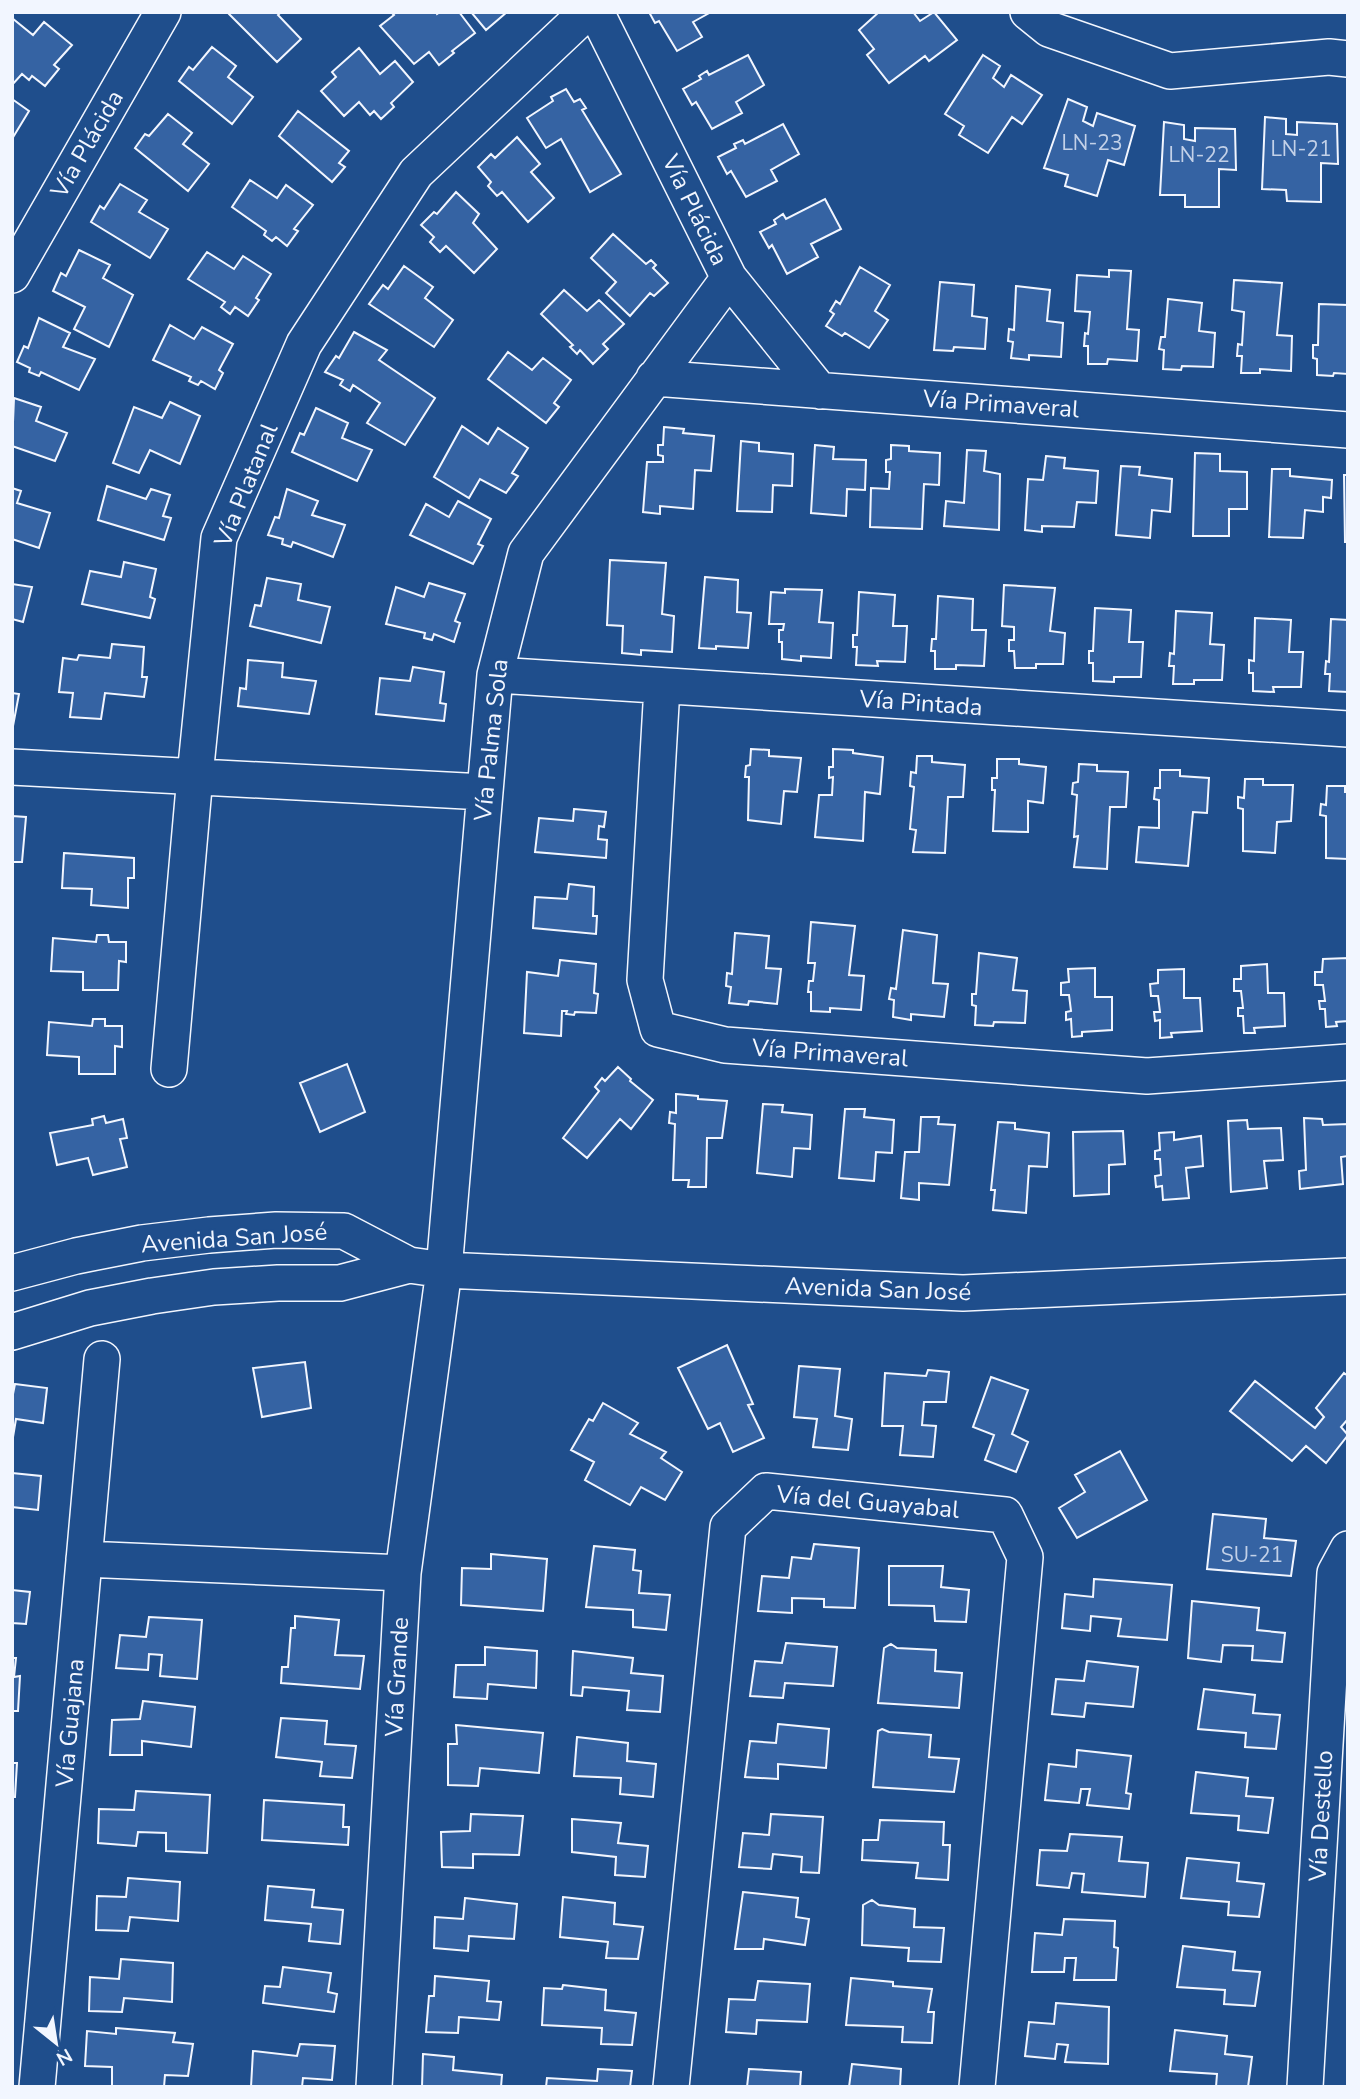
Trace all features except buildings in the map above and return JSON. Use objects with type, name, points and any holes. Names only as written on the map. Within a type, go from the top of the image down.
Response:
[{"type":"street","name":"Vía Plácida","points":[[12,275],[163,12]]},
{"type":"street","name":"Vía Platanal","points":[[169,1069],[219,538],[304,344],[416,173],[587,12]]},
{"type":"street","name":"Vía Plácida","points":[[596,12],[729,278],[820,391]]},
{"type":"street","points":[[1028,12],[1049,29],[1170,71],[1329,57],[1348,59]]},
{"type":"street","name":"Vía Palma Sola","points":[[444,1270],[495,675],[526,553],[729,278]]},
{"type":"street","name":"Vía Primaveral","points":[[654,379],[1348,430]]},
{"type":"street","name":"Vía Pintada","points":[[495,675],[1348,729]]},
{"type":"street","name":"Vía Primaveral","points":[[662,687],[645,980],[658,1029],[725,1045],[1147,1076],[1348,1062]]},
{"type":"street","points":[[12,766],[485,792]]},
{"type":"street","name":"Avenida San José","points":[[12,1273],[76,1256],[142,1243],[276,1230],[344,1231],[409,1265],[444,1270],[963,1293],[1348,1276]]},
{"type":"street","name":"Avenida San José","points":[[12,1332],[90,1308],[152,1296],[215,1287],[340,1283],[409,1265]]},
{"type":"street","name":"Vía Grande","points":[[374,2087],[403,1573],[444,1270]]},
{"type":"street","name":"Vía Guajana","points":[[37,2087],[102,1359]]},
{"type":"street","name":"Vía del Guayabal","points":[[671,2087],[728,1527],[766,1491],[1005,1515],[1025,1557],[977,2087]]},
{"type":"street","name":"Vía Destello","points":[[1305,2087],[1335,1573],[1348,1549]]},
{"type":"street","points":[[84,1559],[403,1573]]}]
